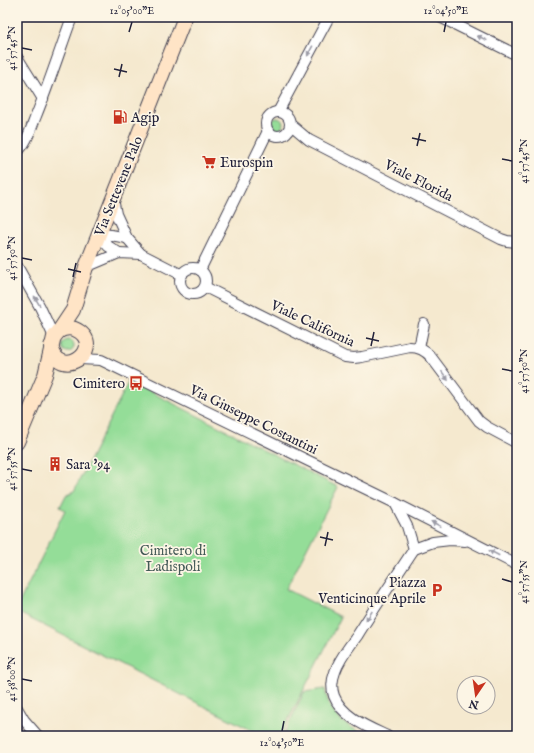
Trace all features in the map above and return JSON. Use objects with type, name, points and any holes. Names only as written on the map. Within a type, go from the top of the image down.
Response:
[{"type":"street","points":[[17,152],[26,141],[43,99],[72,17]]},
{"type":"street","name":"Via Settevene Palo","points":[[18,438],[45,375],[55,338],[73,310],[86,267],[185,17]]},
{"type":"street","points":[[278,112],[329,17]]},
{"type":"street","points":[[440,17],[517,55]]},
{"type":"street","points":[[17,57],[43,99]]},
{"type":"street","points":[[200,270],[259,150],[276,134],[289,129],[289,120],[285,114],[278,112],[270,115],[266,126],[276,134]]},
{"type":"street","name":"Viale Florida","points":[[290,124],[309,140],[502,239],[517,242]]},
{"type":"street","name":"Viale Florida","points":[[276,134],[309,140]]},
{"type":"street","points":[[113,198],[116,214],[127,238],[141,254],[182,275]]},
{"type":"street","points":[[99,234],[127,238]]},
{"type":"street","points":[[99,234],[108,246],[119,253]]},
{"type":"street","points":[[86,267],[119,253],[141,254]]},
{"type":"street","points":[[17,266],[40,307],[55,338]]},
{"type":"street","points":[[196,268],[200,270],[205,276],[205,287],[199,293],[191,294],[182,286],[182,275],[188,269],[196,268]]},
{"type":"street","name":"Viale California","points":[[205,287],[345,357],[362,357],[407,347],[419,348]]},
{"type":"street","points":[[45,375],[72,361],[85,352],[84,339],[73,310]]},
{"type":"street","points":[[424,324],[419,348],[431,357],[479,421],[517,443]]},
{"type":"street","points":[[64,328],[74,328],[101,360],[60,360],[52,351],[55,338],[64,328]]},
{"type":"street","name":"Via Giuseppe Costantini","points":[[101,360],[395,503],[517,565]]},
{"type":"street","points":[[395,503],[408,526],[414,549]]},
{"type":"street","points":[[387,736],[353,718],[337,701],[332,690],[333,679],[337,666],[414,549],[434,542],[450,540],[471,541]]},
{"type":"street","points":[[17,708],[24,720],[38,736]]},
{"type":"green space","points":[[275,118],[279,118],[283,124],[279,130],[275,130],[271,126],[271,122]]},
{"type":"green space","points":[[66,340],[70,340],[74,346],[70,352],[66,352],[62,348],[62,344]]},
{"type":"green space","name":"Cimitero di Ladispoli","points":[[129,381],[338,487],[286,589],[341,617],[280,736],[263,736],[17,612],[17,607],[65,510],[60,507],[66,495],[74,491]]},
{"type":"green space","points":[[325,689],[330,707],[339,719],[345,724],[368,736],[283,736],[304,692]]},
{"type":"place","name":"Agip","points":[[120,117]]},
{"type":"place","name":"Eurospin","points":[[209,162]]},
{"type":"place","name":"Cimitero","points":[[136,383]]},
{"type":"place","name":"Sara '94","points":[[55,464]]},
{"type":"place","name":"Piazza Venticinque Aprile","points":[[437,590]]}]
